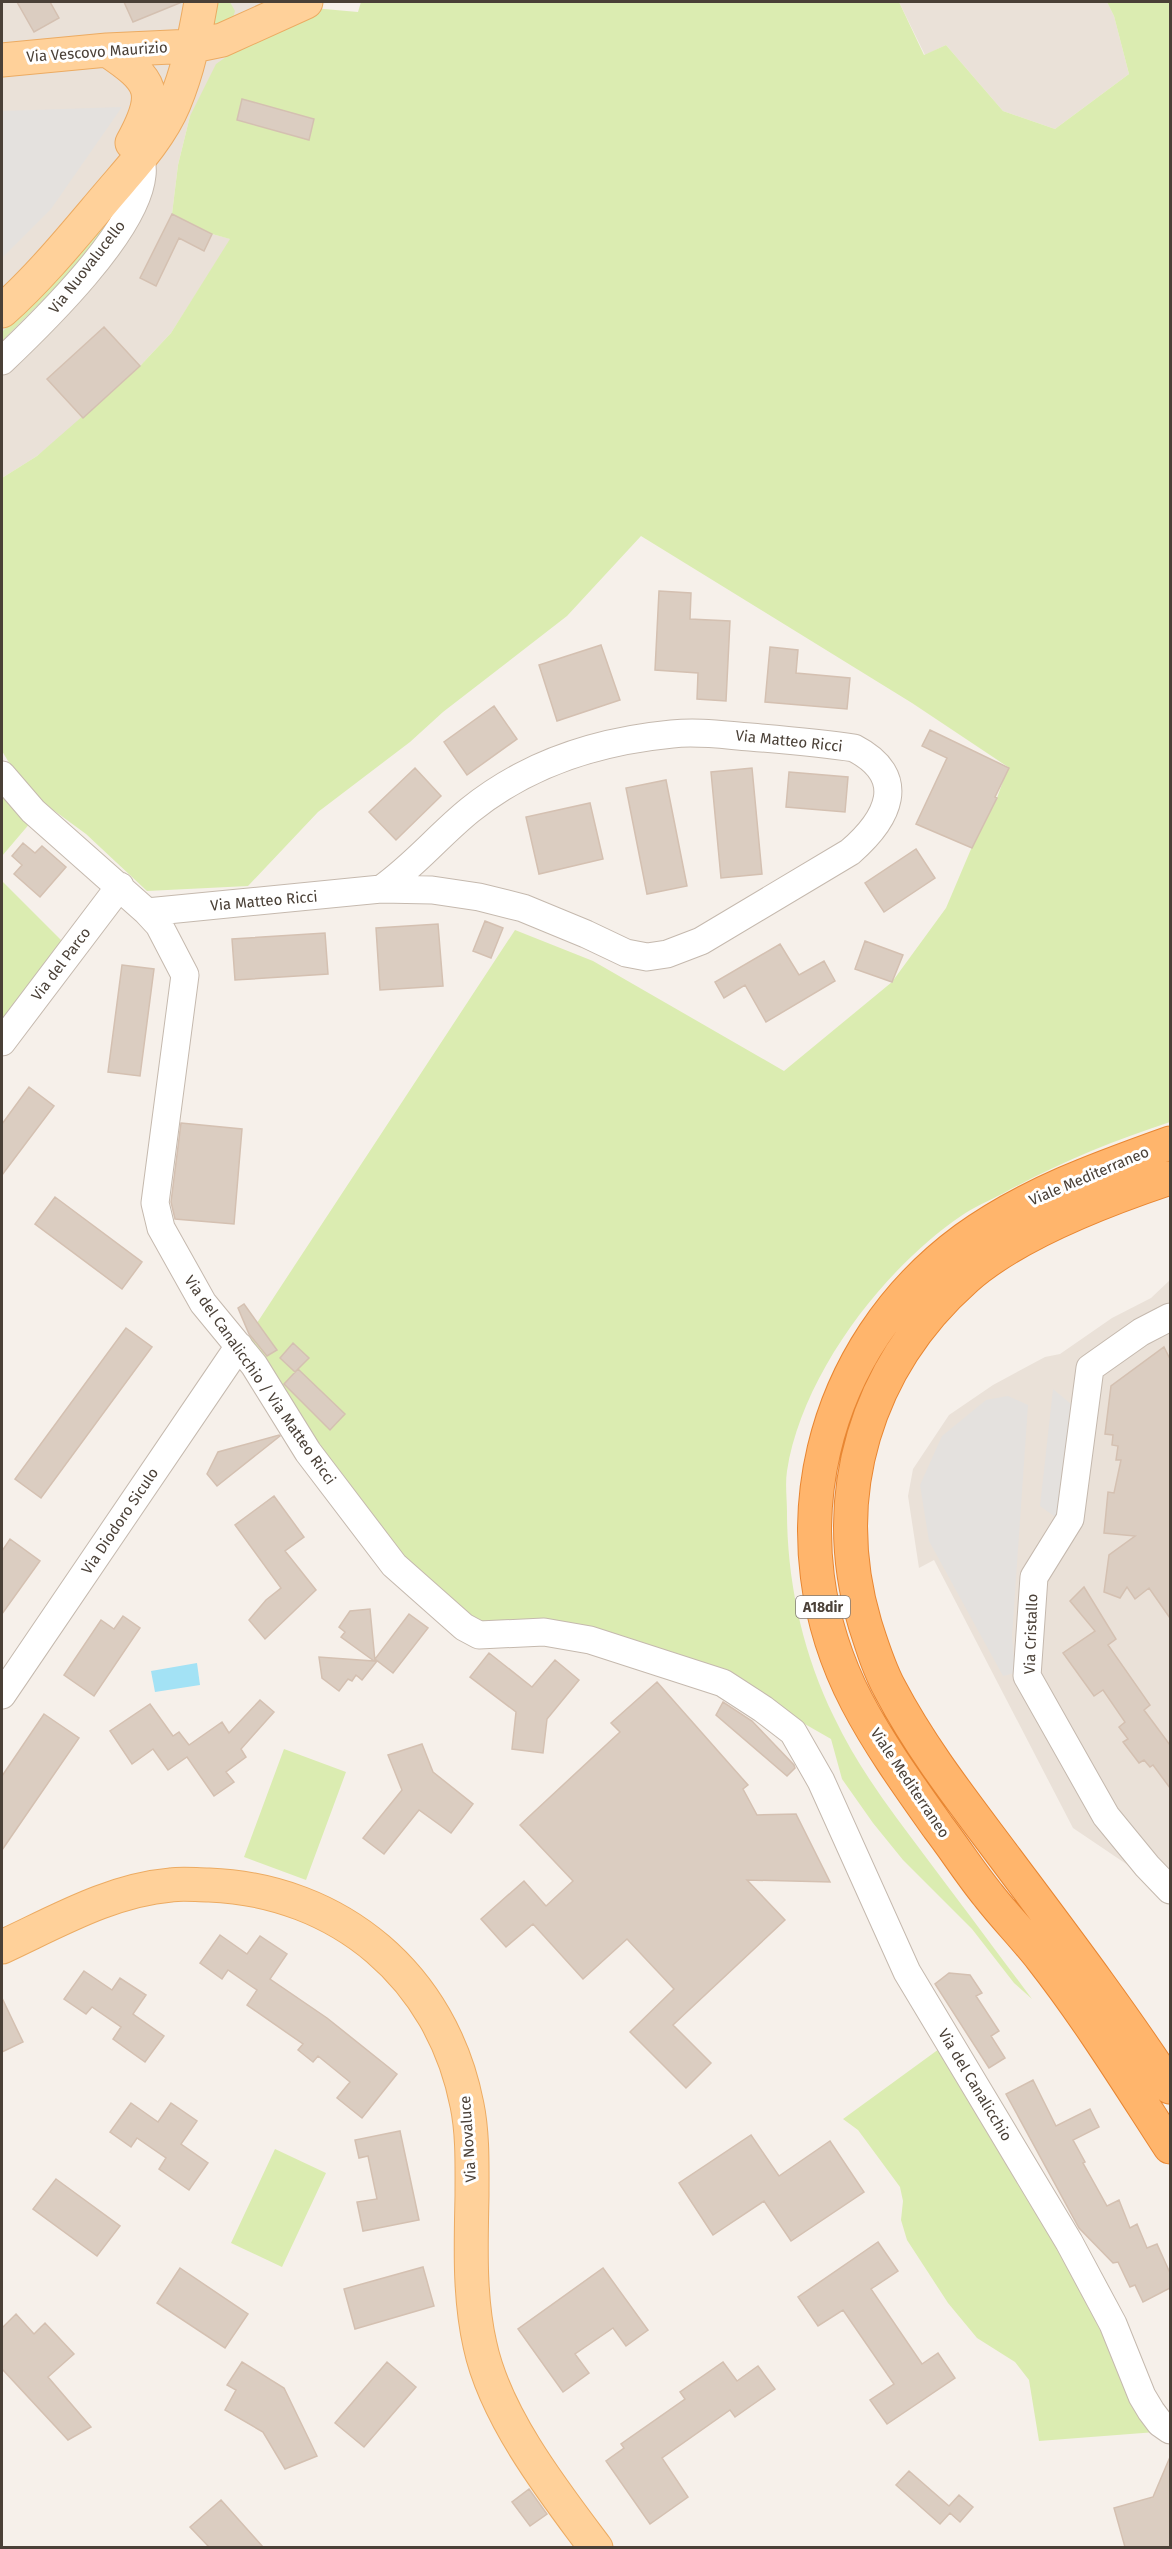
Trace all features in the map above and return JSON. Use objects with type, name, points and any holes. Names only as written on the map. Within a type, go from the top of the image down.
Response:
[{"type":"highway","name":"Viale Mediterraneo","points":[[1170,1143],[1054,1188],[1003,1215],[965,1239],[898,1300],[854,1368],[836,1407],[823,1446],[814,1521],[819,1590],[828,1630],[855,1700],[893,1764],[988,1895],[1042,1959],[1089,2023],[1170,2147]]},
{"type":"highway","name":"Viale Mediterraneo","points":[[1170,1178],[1121,1195],[1050,1227],[1004,1252],[968,1277],[932,1312],[899,1357],[876,1399],[859,1447],[851,1492],[849,1537],[856,1594],[871,1644],[888,1687],[926,1752],[1067,1940],[1170,2087]]},
{"type":"main road","points":[[95,210],[141,157],[174,105],[193,46],[201,2]]},
{"type":"main road","name":"Via Vescovo Maurizio","points":[[2,59],[107,50],[193,46],[222,40],[306,2]]},
{"type":"main road","points":[[95,210],[148,111],[149,96],[136,69],[107,50]]},
{"type":"main road","name":"Via Nuovalucello","points":[[2,312],[23,292],[95,210]]},
{"type":"main road","name":"Via Novaluce","points":[[2,1947],[100,1902],[134,1891],[172,1884],[235,1886],[280,1896],[328,1915],[367,1939],[401,1969],[426,2000],[444,2031],[459,2066],[468,2109],[472,2166],[471,2248],[480,2346],[494,2389],[532,2460],[596,2547]]},
{"type":"street","name":"Via Nuovalucello","points":[[2,361],[45,321],[91,267],[124,223],[142,176],[141,157]]},
{"type":"street","name":"Via Matteo Ricci","points":[[147,912],[381,889],[432,890],[478,897],[524,908],[626,953],[647,957],[667,954],[701,941],[850,852],[870,835],[882,818],[887,802],[887,783],[881,768],[868,755],[854,748],[710,734],[674,734],[638,739],[557,759],[530,771],[470,810],[406,871],[381,889]]},
{"type":"street","name":"Via del Canalicchio / Via Matteo Ricci","points":[[2,775],[33,811],[147,912],[159,926],[185,975],[155,1203],[161,1228],[203,1303],[239,1346],[308,1452],[394,1564],[471,1632],[479,1635],[544,1632],[590,1640],[723,1683],[763,1708],[793,1732]]},
{"type":"street","name":"Via del Parco","points":[[2,1042],[120,886]]},
{"type":"street","name":"Via Cristallo","points":[[1170,1317],[1142,1332],[1090,1368],[1070,1519],[1034,1577],[1027,1676],[1106,1816],[1170,1890]]},
{"type":"street","name":"Via Diodoro Siculo","points":[[2,1695],[239,1346]]},
{"type":"street","name":"Via del Canalicchio","points":[[793,1732],[821,1781],[907,1972],[1069,2242],[1113,2324],[1146,2403],[1160,2423],[1170,2430]]},
{"type":"shaded area","points":[[2,2],[327,2],[313,8],[190,116],[178,165],[172,214],[212,234],[231,239],[171,333],[140,366],[83,418],[37,456],[2,478]]},
{"type":"shaded area","points":[[899,2],[1107,2],[1114,16],[1129,74],[1055,129],[1003,111],[946,45],[925,55]]},
{"type":"shaded area","points":[[122,107],[51,209],[2,258],[2,111]]},
{"type":"shaded area","points":[[1170,1280],[1170,1904],[1147,1878],[1073,1828],[934,1560],[919,1568],[908,1496],[913,1469],[949,1415],[993,1385],[1045,1357],[1060,1354],[1112,1318],[1151,1298]]},
{"type":"shaded area","points":[[1053,1389],[1077,1409],[1061,1521],[1040,1506]]},
{"type":"shaded area","points":[[1008,1396],[1028,1405],[1012,1636],[1015,1673],[1003,1676],[929,1541],[920,1485],[942,1436],[986,1400]]},
{"type":"green space","points":[[215,2],[230,2],[235,11],[233,18],[215,24],[211,19]]},
{"type":"green space","points":[[361,2],[899,2],[924,55],[946,45],[1003,111],[1055,129],[1129,74],[1114,16],[1107,2],[1170,2],[1170,1122],[1084,1154],[1043,1173],[976,1207],[931,1239],[875,1295],[828,1362],[809,1398],[796,1435],[786,1476],[790,1565],[799,1617],[814,1668],[834,1717],[843,1736],[888,1806],[1032,1999],[1014,1983],[972,1929],[903,1860],[873,1823],[842,1779],[831,1739],[726,1679],[479,1627],[402,1563],[260,1360],[249,1335],[515,930],[593,961],[784,1071],[892,982],[946,908],[977,835],[997,798],[1008,767],[912,703],[641,536],[567,616],[443,712],[410,742],[318,812],[248,886],[147,891],[86,834],[41,801],[20,781],[2,751],[2,478],[37,456],[140,366],[171,333],[230,239],[212,234],[172,214],[178,165],[190,116],[216,64],[243,45],[313,8],[358,12]]},
{"type":"green space","points":[[118,203],[123,207],[74,269],[2,341],[2,332],[31,303]]},
{"type":"green space","points":[[2,790],[31,822],[2,856]]},
{"type":"green space","points":[[2,881],[62,941],[2,1023]]},
{"type":"green space","points":[[284,1749],[346,1772],[306,1880],[244,1857]]},
{"type":"green space","points":[[939,2049],[1074,2272],[1156,2432],[1039,2441],[1029,2380],[1015,2362],[977,2338],[948,2303],[907,2240],[901,2220],[903,2201],[900,2187],[858,2130],[843,2119]]},
{"type":"green space","points":[[275,2149],[326,2173],[282,2267],[231,2243]]},
{"type":"water","points":[[197,1663],[200,1685],[155,1692],[151,1671]]},
{"type":"building","points":[[17,2],[50,2],[59,18],[34,32]]},
{"type":"building","points":[[124,2],[182,2],[133,22]]},
{"type":"building","points":[[242,99],[314,119],[309,140],[237,120]]},
{"type":"building","points":[[172,214],[212,234],[204,251],[179,238],[156,286],[140,278]]},
{"type":"building","points":[[104,327],[140,366],[83,418],[47,379]]},
{"type":"building","points":[[659,591],[691,593],[690,619],[730,621],[726,701],[697,699],[698,673],[655,670]]},
{"type":"building","points":[[601,645],[620,700],[557,721],[539,665]]},
{"type":"building","points":[[770,647],[798,650],[796,673],[850,678],[847,709],[765,702]]},
{"type":"building","points":[[494,706],[517,739],[467,775],[444,742]]},
{"type":"building","points":[[930,730],[1009,768],[972,848],[916,824],[947,758],[922,746]]},
{"type":"building","points":[[415,768],[441,796],[396,840],[369,812]]},
{"type":"building","points":[[752,768],[762,874],[721,878],[711,772]]},
{"type":"building","points":[[789,772],[848,777],[845,812],[786,807]]},
{"type":"building","points":[[666,780],[687,886],[647,894],[626,788]]},
{"type":"building","points":[[590,803],[603,859],[539,874],[526,817]]},
{"type":"building","points":[[23,843],[35,853],[42,846],[66,867],[40,897],[14,874],[22,865],[12,856]]},
{"type":"building","points":[[916,849],[935,878],[884,912],[865,883]]},
{"type":"building","points":[[485,921],[503,928],[491,958],[473,951]]},
{"type":"building","points":[[438,924],[443,986],[380,990],[376,928]]},
{"type":"building","points":[[325,933],[328,974],[235,980],[232,939]]},
{"type":"building","points":[[865,941],[903,955],[892,982],[855,969]]},
{"type":"building","points":[[780,944],[799,975],[824,961],[835,981],[766,1022],[745,985],[724,998],[715,982]]},
{"type":"building","points":[[122,965],[154,969],[140,1076],[108,1072]]},
{"type":"building","points":[[29,1087],[54,1106],[2,1175],[2,1124]]},
{"type":"building","points":[[181,1123],[242,1129],[234,1224],[175,1219],[171,1202]]},
{"type":"building","points":[[55,1197],[142,1262],[122,1289],[35,1224]]},
{"type":"building","points":[[244,1304],[277,1350],[267,1356],[249,1334],[238,1308]]},
{"type":"building","points":[[126,1328],[152,1347],[41,1498],[15,1479]]},
{"type":"building","points":[[293,1343],[309,1358],[295,1372],[280,1358]]},
{"type":"building","points":[[1164,1347],[1170,1359],[1170,1618],[1149,1588],[1135,1599],[1127,1587],[1120,1598],[1104,1592],[1109,1555],[1135,1536],[1104,1533],[1108,1492],[1114,1493],[1121,1460],[1116,1460],[1118,1446],[1112,1445],[1113,1435],[1105,1434],[1111,1386]]},
{"type":"building","points":[[298,1369],[345,1414],[330,1430],[284,1384]]},
{"type":"building","points":[[279,1435],[217,1486],[207,1474],[218,1452]]},
{"type":"building","points":[[274,1496],[304,1537],[285,1551],[316,1590],[265,1639],[249,1620],[266,1600],[281,1588],[235,1525]]},
{"type":"building","points":[[10,1539],[40,1561],[2,1614],[2,1551]]},
{"type":"building","points":[[1084,1587],[1116,1639],[1108,1645],[1150,1705],[1144,1710],[1170,1745],[1170,1788],[1153,1765],[1150,1767],[1144,1760],[1139,1763],[1123,1742],[1128,1739],[1119,1727],[1125,1722],[1103,1690],[1094,1696],[1063,1653],[1095,1631],[1070,1601]]},
{"type":"building","points":[[370,1609],[375,1661],[377,1661],[362,1680],[356,1675],[352,1681],[348,1679],[339,1691],[322,1678],[319,1657],[374,1661],[341,1637],[345,1632],[339,1627],[350,1611]]},
{"type":"building","points":[[409,1614],[428,1628],[393,1673],[375,1659]]},
{"type":"building","points":[[123,1616],[140,1628],[94,1696],[64,1675],[101,1620],[114,1629]]},
{"type":"building","points":[[489,1653],[532,1687],[555,1660],[579,1680],[547,1719],[543,1753],[512,1749],[516,1712],[470,1677]]},
{"type":"building","points":[[657,1682],[748,1785],[743,1789],[757,1815],[796,1814],[830,1882],[747,1880],[785,1920],[673,2025],[711,2063],[686,2088],[630,2032],[674,1989],[627,1939],[583,1979],[533,1924],[506,1947],[481,1919],[524,1881],[546,1906],[573,1881],[520,1825],[620,1732],[611,1723]]},
{"type":"building","points":[[260,1700],[274,1712],[241,1749],[246,1757],[226,1772],[234,1782],[214,1796],[187,1757],[168,1770],[153,1749],[132,1764],[110,1731],[150,1704],[173,1736],[179,1732],[189,1745],[222,1722],[229,1733]]},
{"type":"building","points":[[723,1702],[752,1721],[794,1765],[795,1768],[787,1776],[716,1715]]},
{"type":"building","points":[[44,1714],[79,1738],[2,1850],[2,1776]]},
{"type":"building","points":[[422,1744],[433,1772],[473,1804],[451,1833],[419,1810],[384,1854],[363,1838],[402,1790],[388,1755]]},
{"type":"building","points":[[220,1935],[247,1954],[260,1936],[287,1954],[270,1979],[327,2018],[397,2074],[362,2118],[337,2098],[350,2082],[318,2056],[313,2062],[298,2050],[303,2044],[247,2005],[257,1990],[228,1970],[222,1979],[200,1963]]},
{"type":"building","points":[[84,1971],[112,1990],[120,1978],[146,1995],[133,2014],[164,2036],[145,2062],[113,2039],[121,2027],[92,2007],[86,2014],[64,1999]]},
{"type":"building","points":[[949,1973],[970,1975],[982,1993],[976,1996],[999,2031],[991,2036],[1005,2058],[989,2068],[935,1984]]},
{"type":"building","points":[[2,1998],[23,2042],[2,2052]]},
{"type":"building","points":[[1033,2080],[1056,2126],[1090,2109],[1099,2127],[1073,2140],[1085,2162],[1083,2163],[1107,2206],[1119,2200],[1130,2228],[1137,2224],[1147,2248],[1157,2244],[1170,2273],[1170,2288],[1143,2302],[1135,2285],[1130,2287],[1118,2262],[1113,2263],[1079,2228],[1006,2094]]},
{"type":"building","points":[[131,2103],[158,2122],[171,2103],[197,2121],[181,2144],[208,2163],[189,2190],[159,2169],[166,2158],[137,2138],[131,2147],[110,2132]]},
{"type":"building","points":[[400,2131],[419,2220],[363,2231],[357,2202],[377,2199],[368,2156],[359,2158],[355,2140]]},
{"type":"building","points":[[751,2135],[779,2176],[830,2141],[864,2192],[791,2241],[764,2201],[713,2235],[679,2183]]},
{"type":"building","points":[[56,2179],[120,2226],[97,2256],[33,2209]]},
{"type":"building","points":[[878,2242],[898,2271],[871,2289],[922,2364],[938,2353],[955,2378],[887,2424],[870,2400],[894,2384],[843,2310],[818,2326],[798,2297]]},
{"type":"building","points":[[423,2267],[434,2306],[355,2329],[344,2289]]},
{"type":"building","points":[[180,2268],[248,2314],[225,2348],[157,2303]]},
{"type":"building","points":[[603,2268],[648,2330],[626,2346],[613,2328],[575,2354],[589,2373],[563,2392],[518,2329]]},
{"type":"building","points":[[16,2314],[34,2334],[45,2323],[74,2354],[48,2377],[91,2427],[68,2440],[2,2369],[2,2328]]},
{"type":"building","points":[[242,2362],[284,2388],[317,2456],[285,2469],[263,2432],[225,2410],[236,2390],[227,2385]]},
{"type":"building","points":[[387,2362],[416,2387],[364,2447],[335,2423]]},
{"type":"building","points":[[723,2362],[737,2381],[758,2366],[775,2389],[735,2417],[730,2410],[662,2458],[688,2497],[650,2524],[606,2461],[624,2448],[621,2444],[685,2399],[680,2392]]},
{"type":"building","points":[[1170,2457],[1170,2547],[1125,2547],[1114,2508],[1153,2497]]},
{"type":"building","points":[[909,2471],[949,2506],[959,2495],[973,2507],[960,2522],[950,2513],[940,2524],[896,2485]]},
{"type":"building","points":[[529,2489],[547,2514],[530,2526],[512,2502]]},
{"type":"building","points":[[221,2500],[263,2547],[209,2547],[190,2527]]}]
